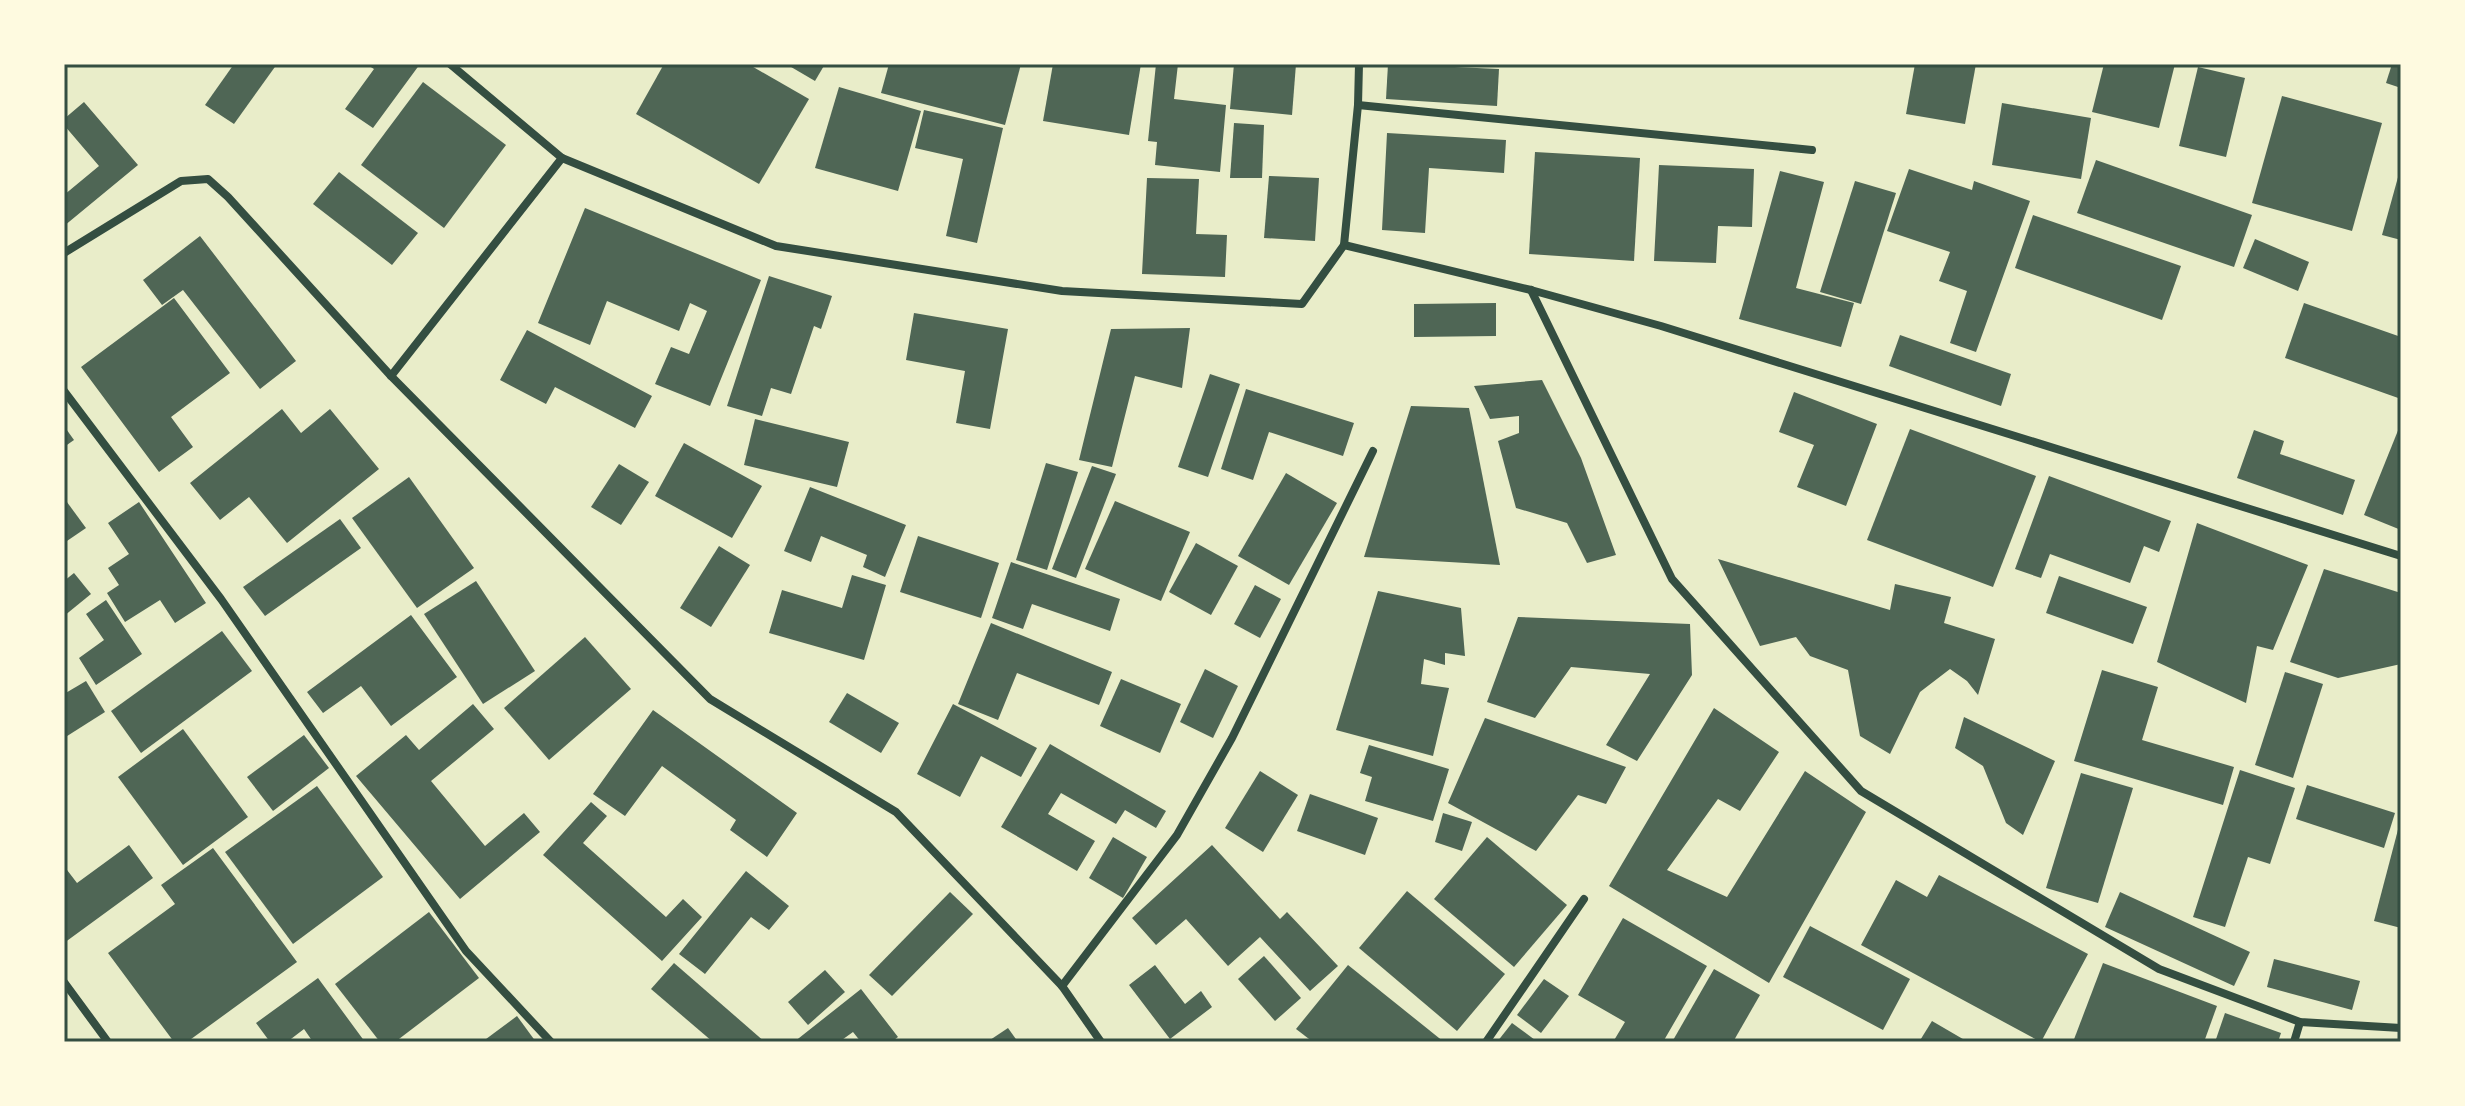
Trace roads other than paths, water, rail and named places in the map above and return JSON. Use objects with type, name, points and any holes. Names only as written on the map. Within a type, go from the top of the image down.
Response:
[{"type":"street","points":[[450,64],[562,158],[776,246],[1062,291],[1302,304],[1344,245],[1359,64]]},
{"type":"street","points":[[1358,105],[1812,150]]},
{"type":"street","points":[[391,376],[562,158]]},
{"type":"street","points":[[64,253],[181,181],[208,179],[228,197],[391,376],[710,699],[896,812],[1062,986],[1101,1042]]},
{"type":"street","points":[[1344,245],[1531,290],[1661,326],[2401,556]]},
{"type":"street","points":[[1531,290],[1672,579],[1861,791],[2159,969],[2300,1022],[2401,1028]]},
{"type":"street","points":[[64,391],[221,599],[466,951],[551,1042]]},
{"type":"street","points":[[1062,986],[1177,835],[1232,738],[1373,451]]},
{"type":"street","points":[[1486,1042],[1584,899]]},
{"type":"street","points":[[64,982],[108,1042]]},
{"type":"street","points":[[2294,1042],[2300,1022]]}]
